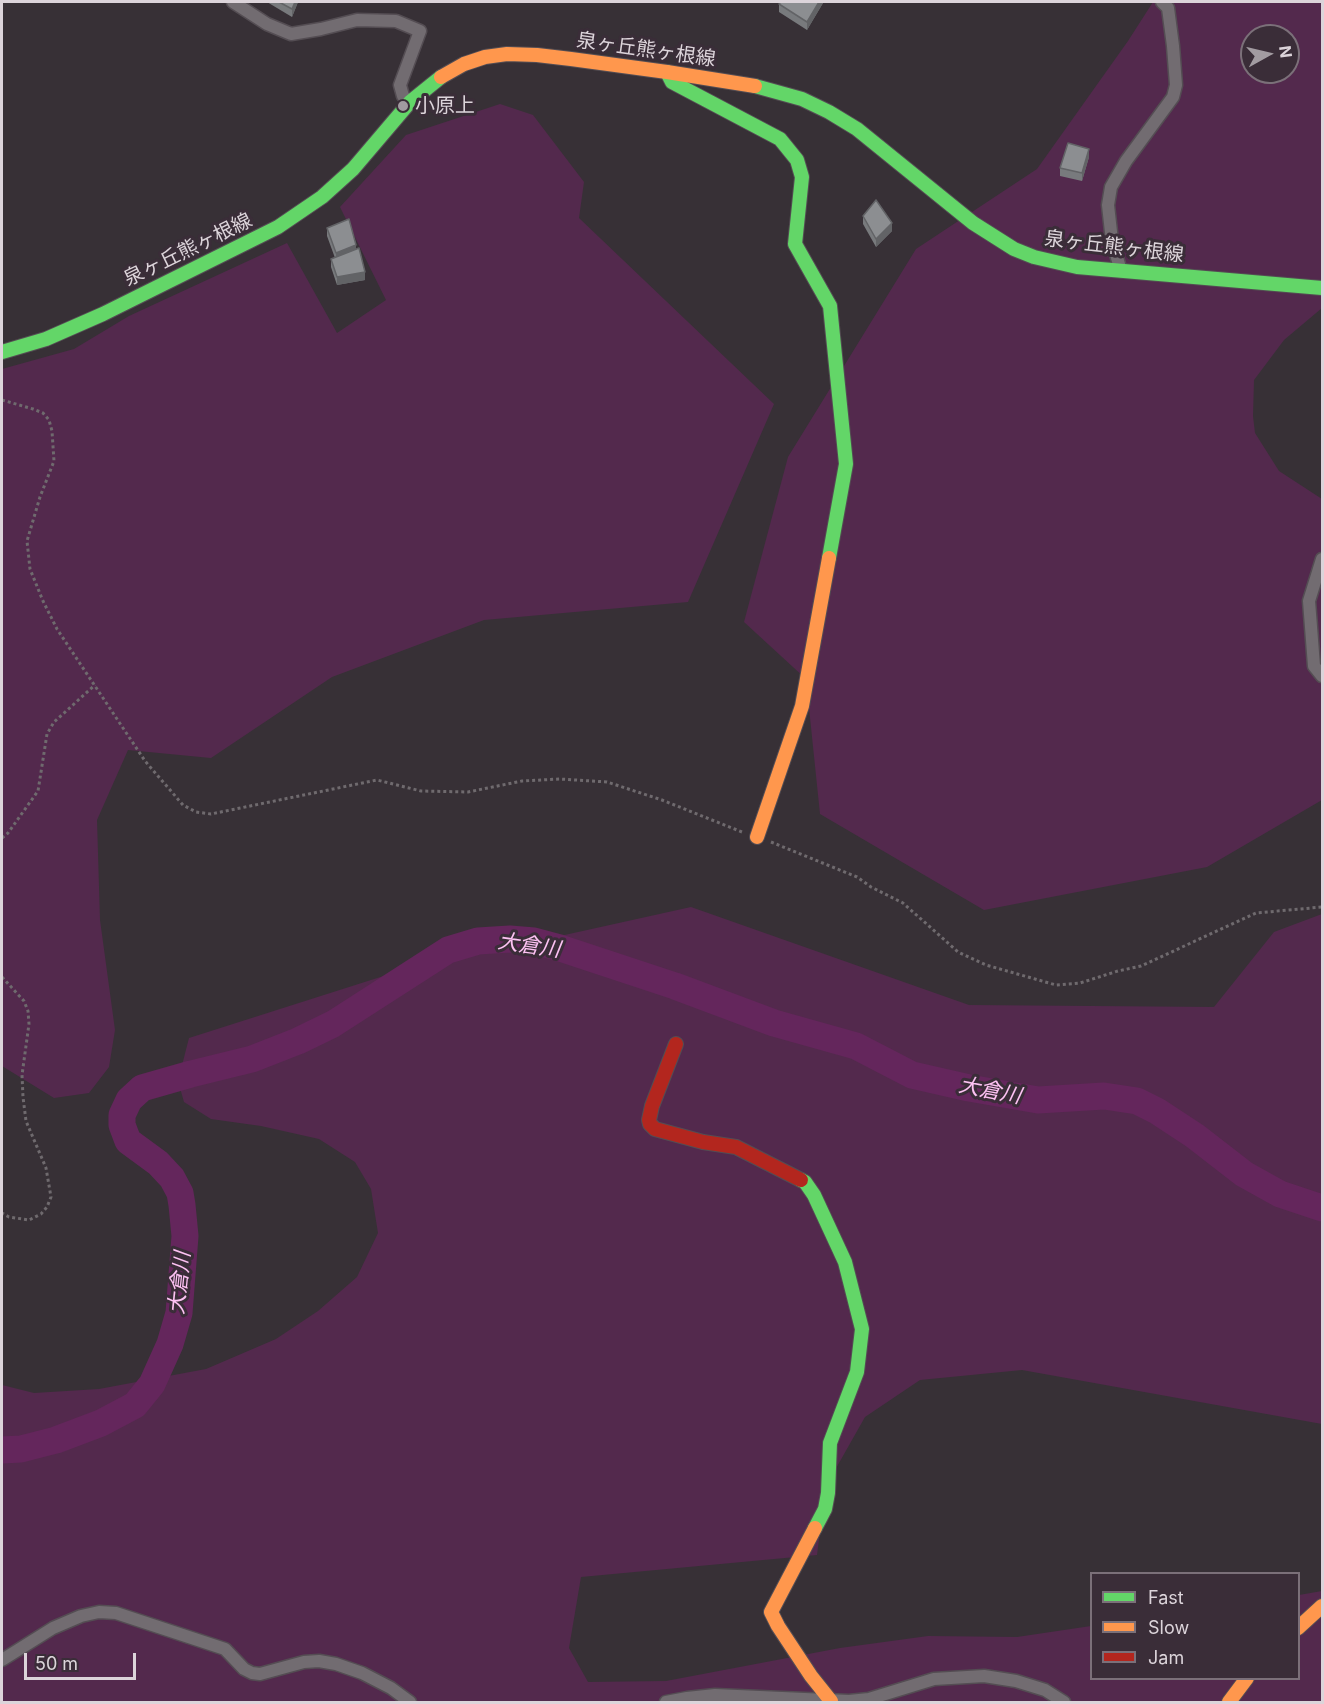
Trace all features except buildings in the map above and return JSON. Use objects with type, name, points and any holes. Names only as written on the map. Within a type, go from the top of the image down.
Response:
[{"type":"street","points":[[233,2],[267,24],[291,34],[321,30],[357,20],[396,21],[420,30],[400,85],[403,96],[410,102]]},
{"type":"street","points":[[1121,271],[1112,241],[1108,205],[1111,187],[1126,161],[1173,97],[1176,85],[1168,8],[1162,2]]},
{"type":"street","name":"泉ヶ丘熊ヶ根線","points":[[2,352],[46,339],[103,314],[259,237],[296,216],[322,197],[353,169],[410,102],[436,80],[464,64],[485,57],[507,54],[548,56],[667,72],[753,86],[802,99],[857,129],[973,223],[1014,249],[1049,262],[1121,271],[1323,288]]},
{"type":"street","points":[[667,72],[672,82],[780,139],[797,160],[802,177],[795,244],[830,306],[846,464],[802,706],[757,837]]},
{"type":"street","points":[[1323,559],[1309,601],[1314,666],[1323,676]]},
{"type":"street","points":[[676,1044],[652,1106],[650,1124],[655,1129],[674,1135],[735,1148],[805,1182],[814,1195],[845,1262],[856,1303],[862,1329],[857,1372],[830,1443],[825,1509],[771,1612],[811,1676],[831,1701]]},
{"type":"street","points":[[1300,1627],[1323,1606]]},
{"type":"street","points":[[2,1660],[52,1628],[81,1616],[99,1612],[116,1613],[225,1649],[244,1669],[252,1673],[260,1674],[304,1662],[319,1661],[336,1664],[362,1673],[391,1688],[410,1702]]},
{"type":"street","points":[[666,1702],[715,1695],[849,1701],[869,1698],[934,1679],[984,1676],[1016,1681],[1045,1690],[1064,1702]]},
{"type":"street","points":[[1229,1702],[1246,1680]]},
{"type":"path","points":[[2,400],[43,413],[49,420],[52,431],[54,461],[40,496],[27,541],[30,569],[43,601],[57,629],[145,761],[183,805],[196,812],[211,814],[377,780],[421,791],[468,792],[522,781],[560,779],[607,782],[662,800],[857,877],[871,887],[903,903],[958,952],[986,965],[1056,985],[1080,983],[1141,966],[1256,913],[1323,907]]},
{"type":"path","points":[[2,838],[38,791],[47,734],[54,722],[95,685]]},
{"type":"path","points":[[2,977],[24,1000],[28,1011],[30,1024],[22,1075],[23,1097],[26,1121],[46,1168],[51,1197],[41,1214],[28,1220],[9,1217],[2,1213]]},
{"type":"shaded area","points":[[1153,2],[1322,2],[1322,308],[1284,340],[1254,380],[1253,416],[1255,433],[1279,471],[1322,499],[1322,800],[1207,867],[984,910],[820,814],[806,679],[744,622],[788,457],[916,249],[1037,169]]},
{"type":"shaded area","points":[[500,104],[533,115],[584,182],[579,218],[774,404],[688,602],[484,620],[332,677],[211,758],[128,750],[97,820],[100,920],[115,1030],[109,1067],[89,1093],[54,1098],[2,1066],[2,369],[74,349],[129,316],[287,243],[337,333],[386,300],[340,207],[406,135]]},
{"type":"shaded area","points":[[691,907],[969,1005],[1214,1007],[1274,932],[1322,914],[1322,1424],[1022,1370],[920,1380],[865,1417],[826,1486],[817,1555],[581,1577],[569,1648],[588,1682],[666,1681],[840,1648],[928,1636],[1017,1637],[1090,1626],[1090,1680],[1300,1680],[1300,1595],[1322,1591],[1322,1702],[2,1702],[2,1385],[34,1393],[99,1389],[206,1369],[276,1339],[318,1311],[357,1277],[378,1233],[371,1189],[355,1162],[319,1139],[261,1126],[211,1119],[184,1102],[178,1081],[189,1038],[393,973]]},
{"type":"waterway","name":"大倉川","points":[[2,1450],[21,1449],[56,1440],[101,1423],[135,1405],[152,1384],[170,1344],[179,1313],[185,1236],[180,1193],[172,1178],[158,1163],[128,1141],[122,1125],[122,1115],[129,1100],[142,1088],[252,1059],[298,1041],[333,1024],[448,950],[478,941],[510,939],[534,941],[560,948],[675,986],[774,1023],[856,1046],[912,1075],[1038,1100],[1104,1096],[1137,1101],[1195,1136],[1244,1174],[1280,1194],[1322,1208]]},
{"type":"traffic: fast","points":[[667,72],[672,82],[780,139],[797,160],[802,177],[795,244],[830,306],[846,464],[829,558]]},
{"type":"traffic: fast","points":[[2,352],[46,339],[103,314],[278,227],[322,197],[353,169],[410,102],[441,77]]},
{"type":"traffic: fast","points":[[755,86],[802,99],[857,129],[973,223],[1014,249],[1034,257],[1077,267],[1322,288]]},
{"type":"traffic: fast","points":[[801,1180],[814,1195],[845,1262],[862,1329],[857,1372],[830,1443],[825,1509],[815,1528]]},
{"type":"traffic: slow","points":[[441,77],[464,64],[485,57],[507,54],[571,59],[755,86]]},
{"type":"traffic: slow","points":[[757,837],[802,706],[829,558]]},
{"type":"traffic: slow","points":[[815,1528],[771,1612],[811,1676],[831,1701]]},
{"type":"traffic: slow","points":[[1300,1626],[1322,1606]]},
{"type":"traffic: slow","points":[[1229,1702],[1246,1680]]},
{"type":"traffic: jam","points":[[676,1044],[652,1106],[650,1124],[655,1129],[703,1142],[736,1147],[801,1180]]},
{"type":"place","name":"小原上","points":[[403,106]]}]
